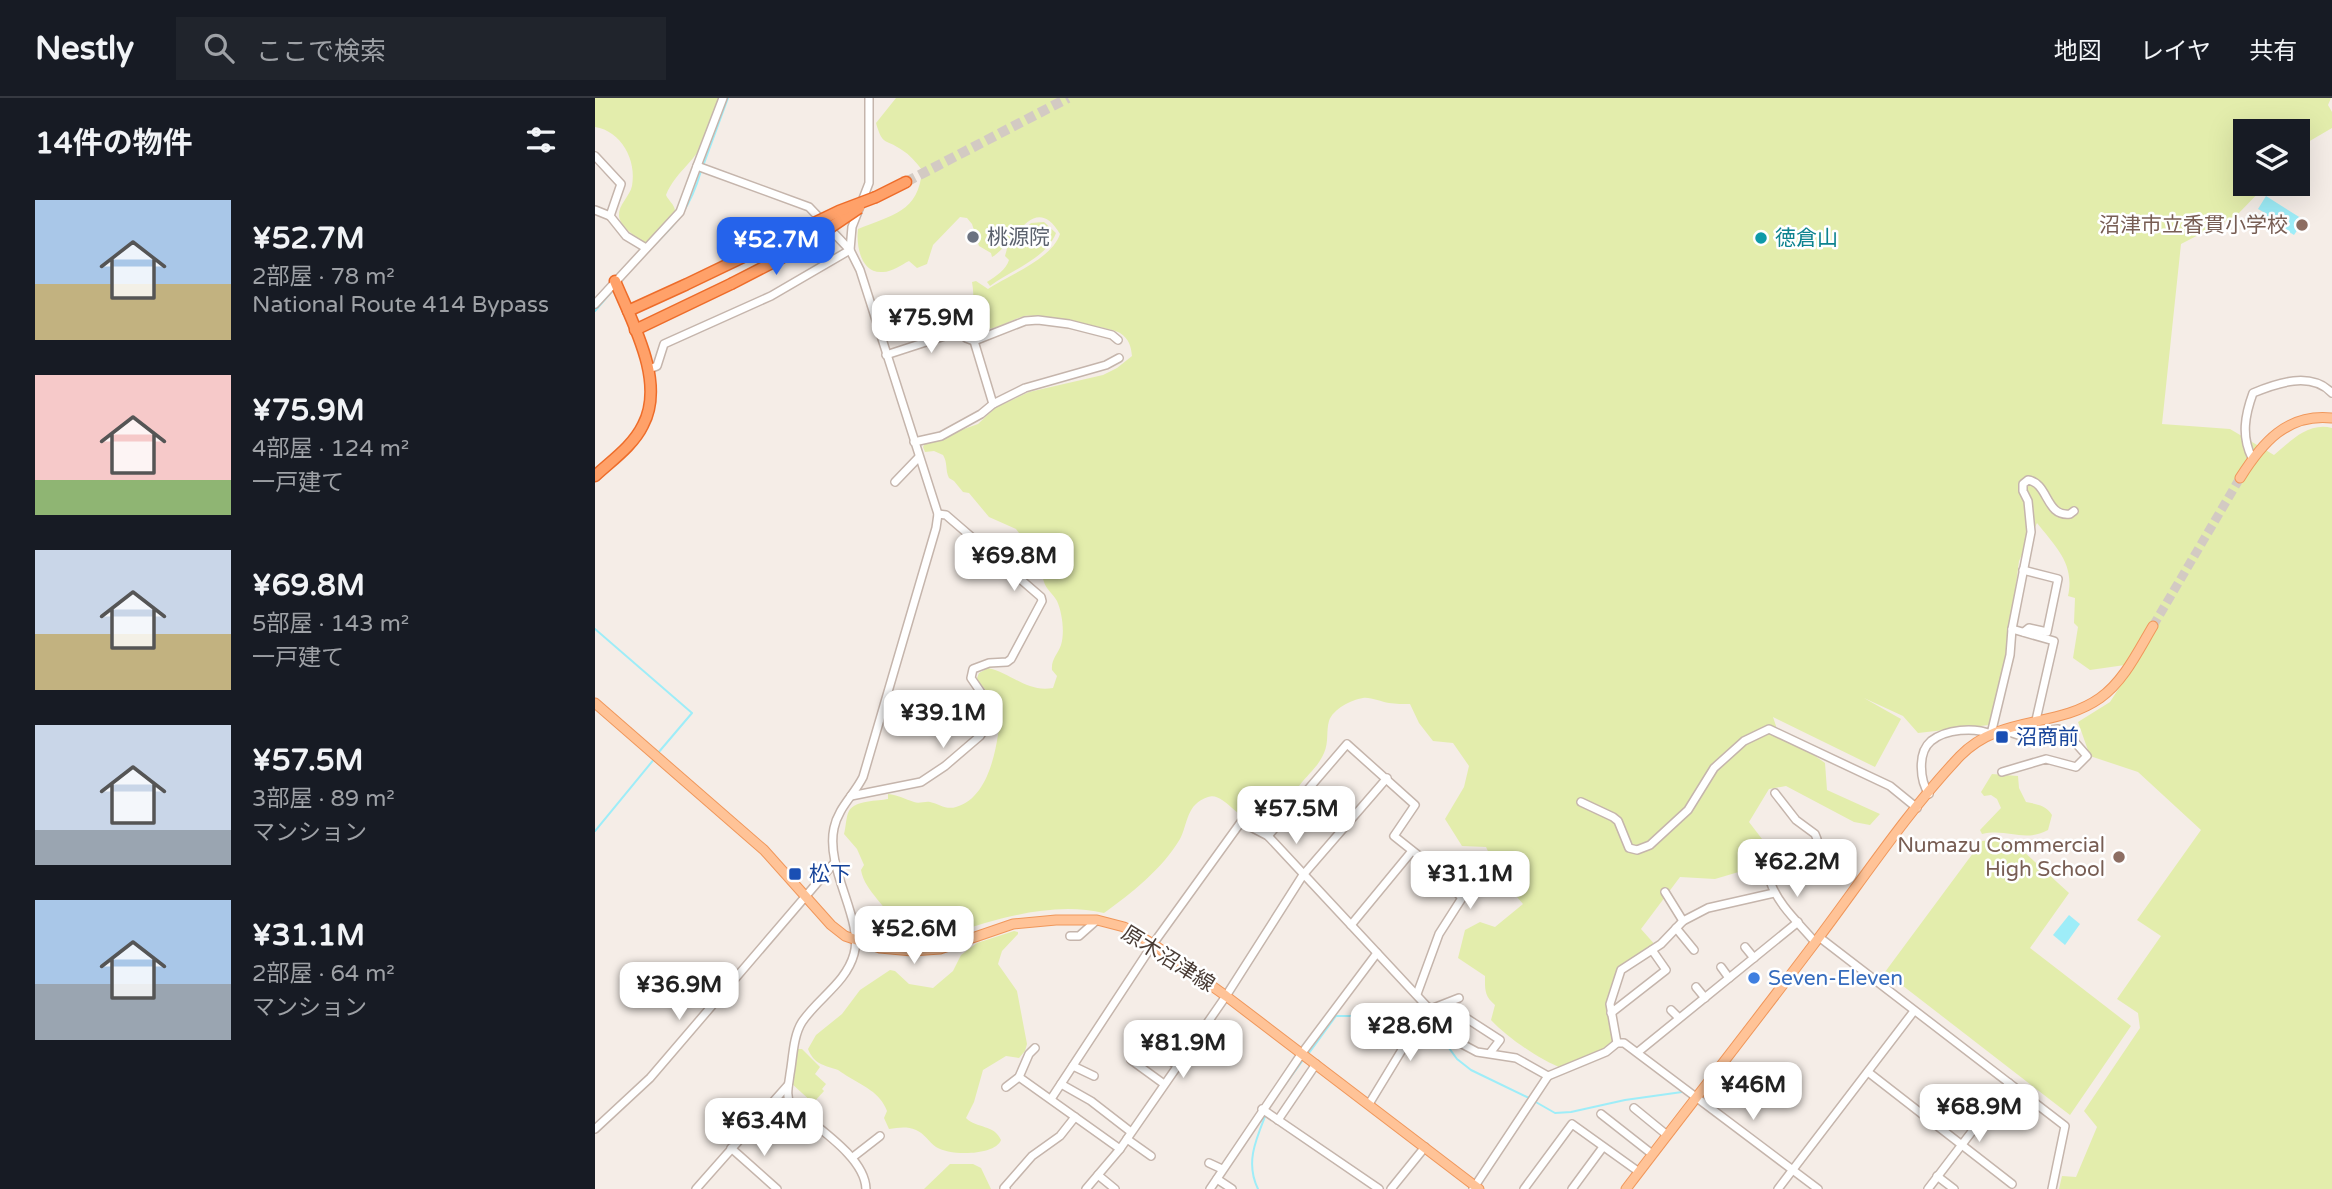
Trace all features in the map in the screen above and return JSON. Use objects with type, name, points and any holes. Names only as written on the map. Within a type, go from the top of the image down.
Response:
[{"type":"highway","points":[[628,311],[906,182]]},
{"type":"highway","points":[[635,330],[797,250],[876,197]]},
{"type":"highway","points":[[595,476],[630,444],[643,427],[651,400],[649,369],[615,281]]},
{"type":"main road","points":[[2240,478],[2264,443],[2291,422],[2313,417],[2332,418]]},
{"type":"main road","points":[[1626,1189],[1917,808],[1961,756],[1991,734],[2036,720],[2069,714],[2100,698],[2123,677],[2153,626]]},
{"type":"main road","name":"原木沼津線","points":[[595,703],[765,850],[831,925],[845,936],[880,948],[912,951],[940,949],[1013,924],[1097,920],[1124,927],[1153,944],[1226,996],[1476,1188]]},
{"type":"street","points":[[595,304],[680,212],[723,98]]},
{"type":"street","points":[[850,250],[852,227],[869,183],[869,98]]},
{"type":"street","points":[[595,156],[621,184],[610,216]]},
{"type":"street","points":[[697,166],[809,207],[850,250],[860,270],[938,514],[863,778],[837,816],[834,827],[832,852],[854,929],[854,955],[842,978],[801,1023],[795,1042],[787,1095],[791,1105],[853,1157],[863,1176],[866,1189]]},
{"type":"street","points":[[595,210],[610,216],[626,236],[646,248]]},
{"type":"street","points":[[649,369],[657,366],[664,344],[771,296],[850,250]]},
{"type":"street","points":[[886,355],[960,331],[966,338],[974,341],[1025,321],[1038,320],[1112,335],[1118,340]]},
{"type":"street","points":[[974,341],[993,404]]},
{"type":"street","points":[[914,442],[941,436],[981,414],[993,404],[1041,382],[1067,377],[1119,358]]},
{"type":"street","points":[[2252,458],[2248,451],[2244,417],[2253,393],[2294,381],[2325,386],[2332,393]]},
{"type":"street","points":[[895,482],[919,457]]},
{"type":"street","points":[[1929,794],[1924,787],[1921,772],[1925,750],[1931,741],[1953,732],[1981,730],[1991,734],[2010,654],[2012,629],[2031,532],[2028,501],[2023,484],[2028,480],[2041,485],[2050,505],[2058,513],[2064,515],[2074,511]]},
{"type":"street","points":[[938,514],[946,515],[1041,597],[1042,601],[1007,662]]},
{"type":"street","points":[[2023,570],[2058,579],[2047,632],[2029,628],[2024,632]]},
{"type":"street","points":[[1031,621],[1040,625]]},
{"type":"street","points":[[2012,629],[2053,641],[2036,720]]},
{"type":"street","points":[[1019,643],[1028,647]]},
{"type":"street","points":[[851,796],[915,785],[945,766],[982,733],[982,694],[971,678],[973,669],[989,663],[1007,662],[1016,667]]},
{"type":"street","points":[[1581,802],[1618,821],[1629,848],[1637,850],[1650,845],[1688,810],[1714,768],[1744,741],[1769,729],[1890,786],[1917,808]]},
{"type":"street","points":[[2002,730],[2018,735],[2058,729],[2066,733],[2087,756],[2076,767],[2046,759],[2002,772]]},
{"type":"street","points":[[1268,836],[1347,744],[1415,805],[1394,836],[1433,867],[1462,898],[1439,934],[1417,994]]},
{"type":"street","points":[[1086,1189],[1120,1149],[1226,996],[1303,875],[1387,778]]},
{"type":"street","points":[[1775,793],[1796,820],[1815,834],[1817,839],[1815,844],[1770,881],[1774,894],[1817,939],[2065,1126],[2052,1189]]},
{"type":"street","points":[[1051,1099],[1153,944],[1241,822],[1268,836],[1462,1044],[1477,1052],[1516,1058],[1548,1076]]},
{"type":"street","points":[[1351,925],[1412,851]]},
{"type":"street","points":[[595,1129],[650,1078],[835,862]]},
{"type":"street","points":[[1665,892],[1683,921]]},
{"type":"street","points":[[1617,1043],[1609,1004],[1621,970],[1652,950],[1683,921],[1708,908],[1774,894]]},
{"type":"street","points":[[1070,936],[1079,936],[1097,920]]},
{"type":"street","points":[[1638,1052],[1798,922]]},
{"type":"street","points":[[1676,928],[1694,950]]},
{"type":"street","points":[[1745,947],[1754,958]]},
{"type":"street","points":[[1611,1013],[1666,970],[1652,950]]},
{"type":"street","points":[[1210,1189],[1222,1169],[1308,1057],[1377,953]]},
{"type":"street","points":[[1721,967],[1729,978]]},
{"type":"street","points":[[1696,987],[1705,998]]},
{"type":"street","points":[[1369,1104],[1429,1008],[1459,998]]},
{"type":"street","points":[[1671,1010],[1679,1018]]},
{"type":"street","points":[[1778,1189],[1914,1011]]},
{"type":"street","points":[[1463,1016],[1500,1040],[1490,1053]]},
{"type":"street","points":[[1476,1188],[1548,1076],[1606,1052],[1617,1043],[1624,1043],[1818,1189]]},
{"type":"street","points":[[1006,1087],[1019,1077],[1028,1054],[1035,1048]]},
{"type":"street","points":[[1153,1050],[1177,1065]]},
{"type":"street","points":[[1278,1120],[1308,1057]]},
{"type":"street","points":[[1131,1060],[1164,1084]]},
{"type":"street","points":[[1073,1066],[1094,1076]]},
{"type":"street","points":[[1868,1072],[2013,1184]]},
{"type":"street","points":[[1019,1077],[1120,1149]]},
{"type":"street","points":[[1928,1189],[2009,1083]]},
{"type":"street","points":[[696,1189],[789,1084]]},
{"type":"street","points":[[1061,1084],[1091,1101],[1131,1132]]},
{"type":"street","points":[[1634,1108],[1667,1135]]},
{"type":"street","points":[[1266,1111],[1379,1189]]},
{"type":"street","points":[[1601,1114],[1652,1154]]},
{"type":"street","points":[[1006,1189],[1003,1188],[1026,1163],[1060,1136],[1075,1117]]},
{"type":"street","points":[[1524,1189],[1571,1124],[1639,1172]]},
{"type":"street","points":[[853,1157],[880,1136]]},
{"type":"street","points":[[1127,1139],[1151,1156]]},
{"type":"street","points":[[1391,1189],[1425,1147]]},
{"type":"street","points":[[1572,1189],[1604,1147]]},
{"type":"street","points":[[731,1148],[777,1189]]},
{"type":"street","points":[[1209,1163],[1222,1169]]},
{"type":"street","points":[[1098,1175],[1115,1189]]},
{"type":"street","points":[[1937,1176],[1954,1189]]},
{"type":"street","points":[[1217,1179],[1232,1189]]},
{"type":"green space","points":[[595,98],[720,98],[702,145],[674,180],[666,195],[675,209],[674,216],[646,243],[629,232],[620,220],[620,208],[632,186],[632,166],[619,141],[612,134],[595,127]]},
{"type":"green space","points":[[896,98],[2331,98],[2328,105],[2332,112],[2332,128],[2310,141],[2310,119],[2233,119],[2233,196],[2255,196],[2237,215],[2181,244],[2162,424],[2230,429],[2274,455],[2308,430],[2332,428],[2332,1189],[2059,1189],[2062,1176],[2076,1177],[2097,1127],[2084,1111],[2140,1028],[2138,1013],[2117,999],[2161,936],[2137,920],[2201,830],[2138,772],[2090,756],[2078,722],[2110,702],[2128,674],[2125,665],[2090,670],[2073,658],[2078,627],[2074,623],[2075,598],[2068,596],[2069,574],[2062,556],[2037,523],[2019,561],[2006,664],[1989,725],[1918,733],[1903,716],[1864,698],[1901,719],[1875,767],[1773,717],[1777,729],[1825,763],[1827,790],[1880,814],[1870,825],[1854,822],[1786,786],[1769,789],[1749,822],[1775,851],[1767,869],[1752,868],[1715,879],[1680,877],[1641,929],[1657,947],[1622,968],[1613,980],[1608,1007],[1617,1043],[1563,1069],[1525,1048],[1491,1020],[1495,1005],[1487,995],[1485,976],[1458,958],[1465,930],[1480,922],[1495,927],[1523,904],[1500,877],[1486,847],[1462,846],[1445,819],[1464,787],[1469,766],[1453,743],[1433,741],[1419,723],[1410,704],[1363,698],[1338,709],[1329,721],[1326,749],[1319,762],[1278,817],[1256,823],[1215,797],[1208,797],[1195,804],[1173,850],[1136,889],[1104,913],[1059,909],[1000,919],[938,938],[920,940],[889,937],[887,934],[895,929],[892,921],[867,886],[861,870],[864,865],[857,849],[844,834],[849,811],[861,803],[888,799],[888,794],[916,803],[930,802],[949,808],[966,803],[981,787],[991,767],[1002,719],[997,704],[977,678],[979,673],[988,668],[1036,688],[1053,688],[1057,676],[1052,670],[1053,663],[1063,634],[1059,606],[1045,585],[1040,567],[1031,560],[1028,545],[1016,529],[989,517],[969,493],[963,492],[949,478],[943,455],[934,451],[925,452],[923,447],[925,443],[978,424],[995,408],[1029,392],[1103,375],[1132,356],[1126,338],[1120,333],[1103,328],[1031,316],[1020,317],[989,329],[984,329],[979,322],[974,311],[972,282],[976,281],[988,289],[1029,266],[1048,251],[1060,234],[1051,222],[1042,217],[1025,225],[992,257],[991,253],[979,246],[972,224],[967,218],[960,217],[933,245],[927,264],[917,268],[909,261],[883,272],[869,268],[859,250],[858,229],[902,210],[916,195],[922,170],[908,154],[883,139],[876,123]]},
{"type":"green space","points":[[1044,222],[1056,233],[1051,242],[1036,257],[990,286],[987,282],[1008,264],[1009,260],[1005,256],[1008,245],[1031,223]]},
{"type":"green space","points":[[1992,774],[2018,776],[2019,788],[2026,802],[2044,807],[2052,815],[2048,830],[2031,835],[1982,834],[1980,830],[2001,808],[1997,799],[1991,795],[1984,796],[1981,792]]},
{"type":"green space","points":[[2010,839],[2069,893],[2030,948],[2131,1026],[2070,1115],[1885,972],[1982,841]]},
{"type":"green space","points":[[1014,931],[1018,934],[1002,951],[998,964],[1017,991],[1027,1044],[1019,1058],[1006,1056],[983,1070],[974,1102],[966,1118],[994,1131],[1001,1140],[997,1145],[981,1152],[951,1152],[936,1147],[916,1130],[889,1129],[884,1118],[887,1111],[875,1094],[838,1070],[820,1063],[810,1054],[808,1049],[816,1035],[842,1014],[860,990],[890,970],[895,971],[909,984],[933,988],[953,971],[961,955],[977,943]]},
{"type":"green space","points":[[796,1049],[802,1049],[820,1067],[815,1074],[826,1084],[822,1089],[824,1091],[813,1103],[791,1083]]},
{"type":"green space","points":[[950,1164],[973,1164],[981,1168],[991,1189],[924,1189]]},
{"type":"water","points":[[2266,196],[2304,220],[2294,235],[2265,217],[2267,214],[2258,209]]},
{"type":"water","points":[[2069,915],[2080,924],[2065,945],[2053,935]]},
{"type":"waterway","points":[[703,166],[728,98]]},
{"type":"waterway","points":[[652,247],[683,213],[701,171]]},
{"type":"waterway","points":[[595,311],[613,290]]},
{"type":"waterway","points":[[595,629],[692,713],[658,753]]},
{"type":"waterway","points":[[595,831],[655,758]]},
{"type":"waterway","points":[[1309,1053],[1336,1016],[1400,1016],[1412,1024]]},
{"type":"waterway","points":[[1417,1027],[1446,1044],[1457,1059],[1471,1070],[1529,1098]]},
{"type":"waterway","points":[[1284,1086],[1303,1060]]},
{"type":"waterway","points":[[1534,1101],[1555,1113],[1682,1092]]},
{"type":"waterway","points":[[1258,1189],[1252,1160],[1266,1114]]},
{"type":"tunnel","points":[[906,182],[1068,98]]},
{"type":"tunnel","points":[[2153,626],[2240,478]]},
{"type":"place","name":"沼津市立香貫小学校","points":[[2302,225]]},
{"type":"place","name":"桃源院","points":[[973,237]]},
{"type":"place","name":"徳倉山","points":[[1761,238]]},
{"type":"place","name":"沼商前","points":[[2002,737]]},
{"type":"place","name":"Numazu Commercial High School","points":[[2119,857]]},
{"type":"place","name":"松下","points":[[795,874]]},
{"type":"place","name":"Seven-Eleven","points":[[1754,978]]}]
